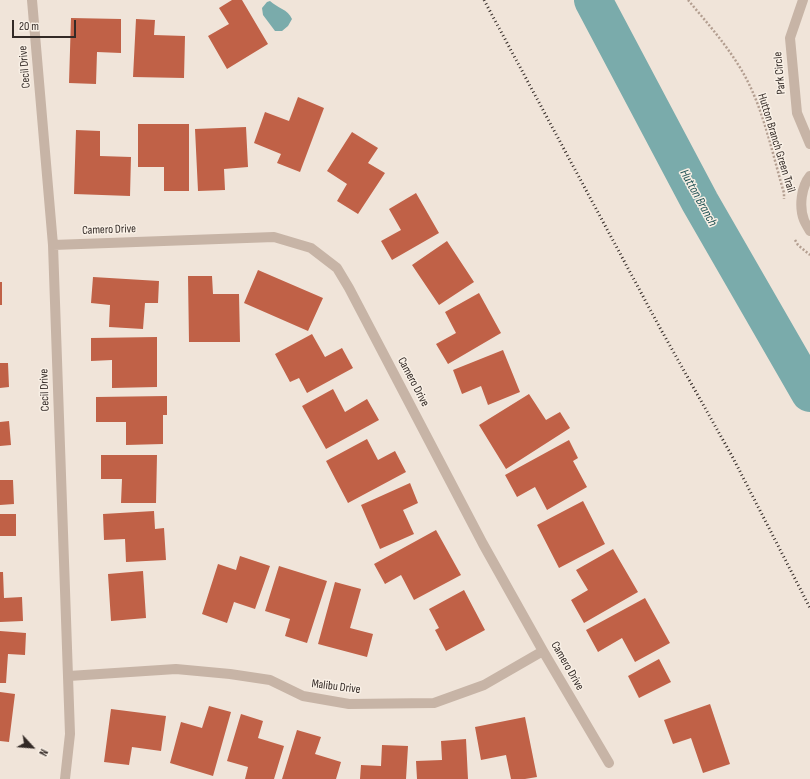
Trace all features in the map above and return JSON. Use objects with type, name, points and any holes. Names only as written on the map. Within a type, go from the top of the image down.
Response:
[{"type":"street","name":"Cecil Drive","points":[[32,0],[53,244],[69,676],[70,734],[65,779]]},
{"type":"street","name":"Park Circle","points":[[804,0],[790,38],[797,112],[810,144]]},
{"type":"street","points":[[810,176],[807,180],[801,199],[803,219],[810,231]]},
{"type":"street","name":"Camero Drive","points":[[53,244],[274,237],[311,248],[337,268],[483,544],[543,651],[609,763]]},
{"type":"street","name":"Malibu Drive","points":[[69,676],[176,669],[230,674],[270,680],[303,696],[349,704],[434,703],[484,685],[543,651]]},
{"type":"path","name":"Hutton Branch Green Trail","points":[[688,0],[732,57],[748,82],[761,114],[784,193],[784,205]]},
{"type":"path","points":[[794,239],[798,245],[810,255]]},
{"type":"water","points":[[270,1],[288,13],[292,19],[288,26],[282,31],[275,31],[263,15],[262,8],[267,2]]},
{"type":"building","points":[[232,0],[242,0],[268,44],[227,69],[208,36],[229,24],[219,8]]},
{"type":"building","points":[[71,18],[121,19],[121,53],[97,52],[96,84],[69,83]]},
{"type":"building","points":[[136,19],[155,20],[154,35],[185,36],[184,78],[133,77]]},
{"type":"building","points":[[298,97],[324,108],[300,172],[277,163],[281,154],[254,143],[265,112],[289,121]]},
{"type":"building","points":[[138,124],[189,124],[189,191],[164,191],[164,167],[138,167]]},
{"type":"building","points":[[246,127],[248,167],[224,169],[225,190],[198,191],[195,129]]},
{"type":"building","points":[[76,130],[100,131],[100,156],[131,157],[130,196],[74,194]]},
{"type":"building","points":[[352,132],[378,148],[368,163],[385,173],[358,214],[337,201],[347,184],[327,171]]},
{"type":"building","points":[[416,193],[439,233],[392,260],[381,241],[401,230],[389,209]]},
{"type":"building","points":[[447,241],[474,282],[439,305],[412,265]]},
{"type":"building","points":[[258,270],[323,298],[308,331],[244,303]]},
{"type":"building","points":[[188,276],[212,276],[213,294],[239,294],[240,342],[189,342]]},
{"type":"building","points":[[93,277],[159,281],[158,303],[145,303],[143,329],[109,327],[110,305],[91,303]]},
{"type":"building","points":[[0,282],[2,282],[2,305],[0,305]]},
{"type":"building","points":[[479,293],[501,333],[448,364],[436,344],[456,333],[445,312]]},
{"type":"building","points":[[312,334],[325,357],[342,348],[353,368],[307,393],[299,378],[290,382],[275,354]]},
{"type":"building","points":[[157,337],[157,387],[112,388],[112,360],[91,361],[91,338]]},
{"type":"building","points":[[503,350],[520,392],[488,405],[481,386],[462,394],[453,370]]},
{"type":"building","points":[[0,363],[8,363],[9,387],[0,388]]},
{"type":"building","points":[[333,389],[345,412],[367,399],[379,420],[326,449],[302,406]]},
{"type":"building","points":[[529,394],[546,420],[560,412],[570,428],[506,469],[479,425]]},
{"type":"building","points":[[167,396],[167,415],[163,415],[163,444],[126,445],[126,422],[96,422],[96,397]]},
{"type":"building","points":[[9,421],[11,445],[0,446],[0,422]]},
{"type":"building","points":[[367,439],[378,460],[395,451],[406,472],[348,503],[326,461]]},
{"type":"building","points":[[569,440],[578,458],[573,461],[587,487],[547,510],[535,487],[517,497],[505,475]]},
{"type":"building","points":[[101,455],[157,455],[156,503],[121,503],[122,479],[101,479]]},
{"type":"building","points":[[0,480],[13,480],[14,504],[0,505]]},
{"type":"building","points":[[410,483],[418,503],[403,510],[414,534],[380,549],[361,505]]},
{"type":"building","points":[[583,501],[605,544],[559,568],[537,525]]},
{"type":"building","points":[[154,511],[155,529],[164,528],[166,560],[126,562],[125,539],[104,540],[103,514]]},
{"type":"building","points":[[0,514],[16,514],[16,536],[0,536]]},
{"type":"building","points":[[436,530],[461,575],[414,600],[401,575],[385,584],[374,564]]},
{"type":"building","points":[[613,549],[638,592],[584,623],[571,600],[588,590],[576,570]]},
{"type":"building","points":[[240,556],[270,566],[255,609],[234,602],[227,623],[202,614],[218,564],[236,570]]},
{"type":"building","points":[[279,566],[327,581],[307,643],[285,636],[290,619],[265,611]]},
{"type":"building","points":[[143,571],[146,618],[111,621],[108,574]]},
{"type":"building","points":[[0,572],[3,572],[4,598],[22,597],[23,621],[0,622]]},
{"type":"building","points":[[335,582],[361,589],[350,628],[373,634],[367,657],[318,644]]},
{"type":"building","points":[[464,590],[485,630],[446,651],[435,630],[439,628],[429,609]]},
{"type":"building","points":[[645,598],[670,643],[635,662],[622,638],[598,652],[586,630]]},
{"type":"building","points":[[0,631],[26,633],[25,655],[8,654],[6,683],[0,683]]},
{"type":"building","points":[[659,659],[671,682],[639,698],[628,676]]},
{"type":"building","points":[[0,692],[15,694],[9,742],[0,741]]},
{"type":"building","points":[[710,704],[730,764],[703,773],[691,738],[673,744],[664,720]]},
{"type":"building","points":[[209,706],[231,712],[213,776],[170,763],[181,722],[202,728]]},
{"type":"building","points":[[111,709],[166,716],[161,751],[132,747],[129,765],[104,762]]},
{"type":"building","points":[[241,714],[263,721],[258,738],[284,746],[274,779],[245,779],[248,767],[227,761]]},
{"type":"building","points":[[525,717],[537,777],[511,779],[506,755],[481,760],[475,727]]},
{"type":"building","points":[[297,730],[321,737],[315,754],[341,762],[336,779],[282,779]]},
{"type":"building","points":[[466,739],[468,779],[417,779],[416,761],[442,760],[441,741]]},
{"type":"building","points":[[382,745],[408,746],[406,779],[360,779],[361,765],[381,766]]},
{"type":"waterway","name":"Hutton Branch","points":[[593,0],[700,202],[810,393]]},
{"type":"railway","points":[[484,0],[660,328],[732,456],[810,608]]}]
